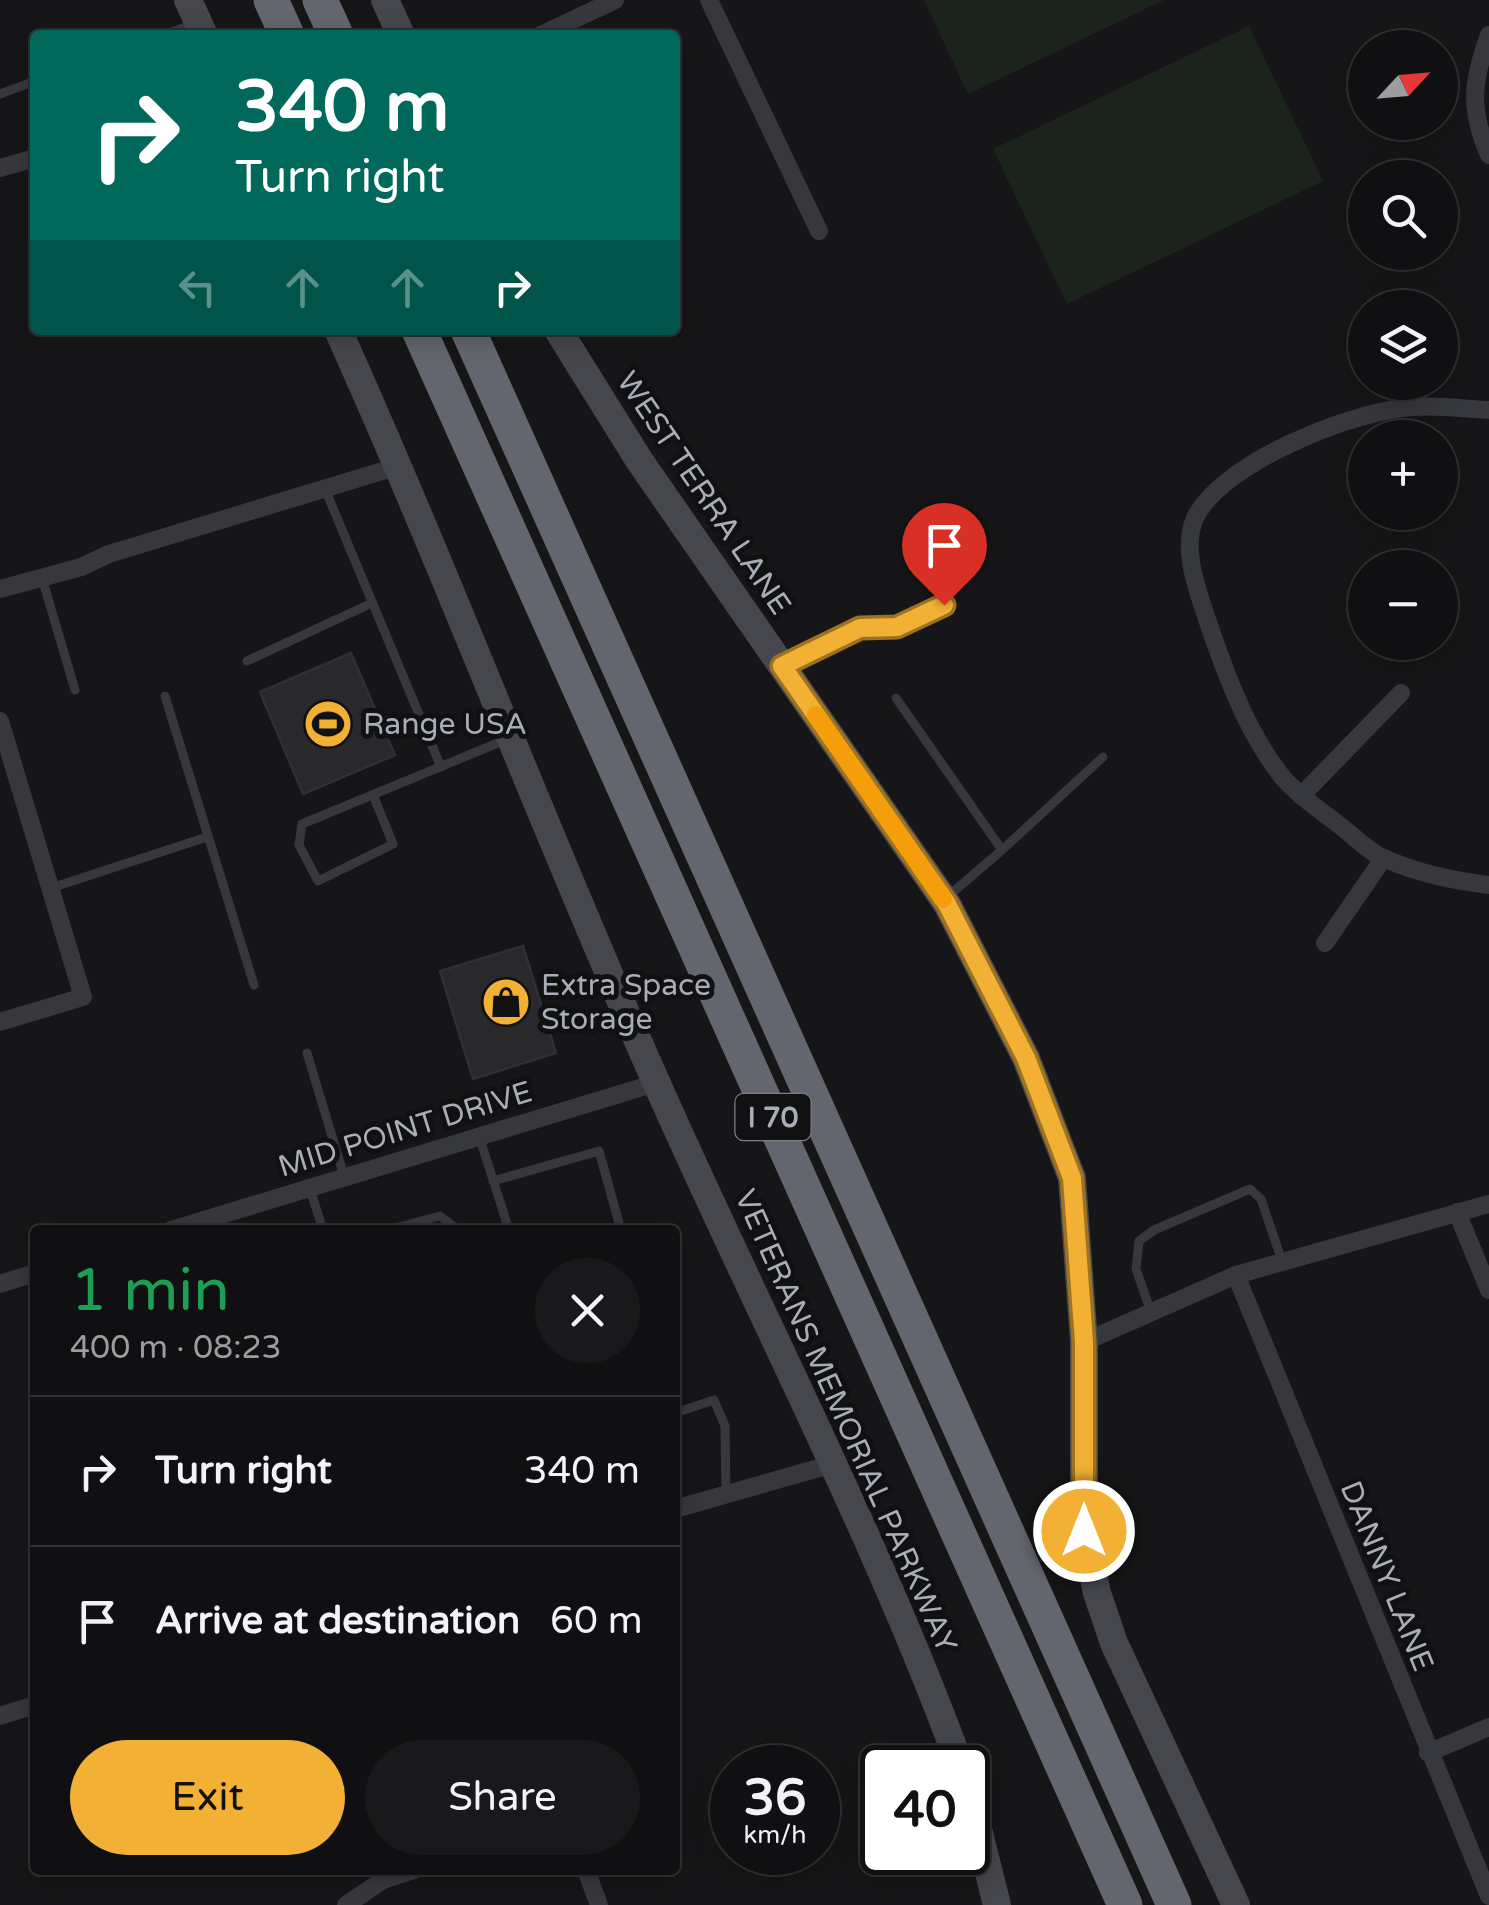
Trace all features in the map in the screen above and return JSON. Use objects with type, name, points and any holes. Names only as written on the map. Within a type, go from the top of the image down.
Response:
[{"type":"highway","points":[[271,0],[285,30]]},
{"type":"highway","points":[[320,0],[334,30]]},
{"type":"highway","name":"I 70","points":[[422,335],[1126,1905]]},
{"type":"highway","name":"I 70","points":[[470,335],[1174,1905]]},
{"type":"street","points":[[385,0],[399,30]]},
{"type":"street","points":[[551,30],[615,0]]},
{"type":"street","points":[[709,0],[819,231]]},
{"type":"street","points":[[1489,35],[1476,70],[1474,96],[1477,127],[1489,155]]},
{"type":"street","points":[[0,168],[30,159]]},
{"type":"street","name":"VETERANS MEMORIAL PARKWAY","points":[[340,335],[399,466],[656,1082],[832,1464],[952,1745]]},
{"type":"street","name":"WEST TERRA LANE","points":[[561,335],[639,460],[944,900],[1026,1058],[1072,1178],[1084,1342],[1084,1531],[1097,1593],[1114,1643],[1236,1905]]},
{"type":"street","points":[[1489,410],[1411,406],[1347,421],[1274,451],[1217,488],[1204,502],[1192,523],[1191,570],[1231,684],[1258,740],[1283,778],[1383,858],[1465,882],[1489,885]]},
{"type":"street","points":[[0,588],[399,466]]},
{"type":"street","points":[[1301,796],[1401,693]]},
{"type":"street","points":[[0,722],[8,776],[51,888],[84,996],[0,1022]]},
{"type":"street","points":[[1325,943],[1383,858]]},
{"type":"street","name":"MID POINT DRIVE","points":[[187,1225],[656,1082]]},
{"type":"street","points":[[1084,1342],[1236,1275],[1489,1204]]},
{"type":"street","points":[[1456,1212],[1489,1290]]},
{"type":"street","points":[[0,1284],[30,1275]]},
{"type":"street","name":"DANNY LANE","points":[[1236,1275],[1489,1896]]},
{"type":"street","points":[[680,1507],[832,1464]]},
{"type":"street","points":[[0,1716],[30,1707]]},
{"type":"street","points":[[1428,1753],[1489,1727]]},
{"type":"street","points":[[990,1874],[998,1905]]},
{"type":"street","points":[[346,1905],[383,1880],[398,1875]]},
{"type":"street","points":[[588,1875],[598,1905]]},
{"type":"lane","points":[[174,30],[197,19]]},
{"type":"lane","points":[[0,94],[30,83]]},
{"type":"lane","points":[[325,490],[441,767]]},
{"type":"lane","points":[[42,578],[75,690]]},
{"type":"lane","points":[[247,661],[372,603]]},
{"type":"lane","points":[[782,666],[860,628],[897,627],[944,605]]},
{"type":"lane","points":[[165,696],[254,985]]},
{"type":"lane","points":[[896,698],[1002,850]]},
{"type":"lane","points":[[373,795],[393,844],[318,881],[299,845],[302,824],[512,737]]},
{"type":"lane","points":[[944,900],[1103,756]]},
{"type":"lane","points":[[51,888],[207,837]]},
{"type":"lane","points":[[307,1054],[344,1176]]},
{"type":"lane","points":[[479,1136],[507,1225]]},
{"type":"lane","points":[[493,1181],[599,1151],[620,1225]]},
{"type":"lane","points":[[309,1186],[321,1225]]},
{"type":"lane","points":[[1150,1312],[1136,1269],[1139,1241],[1154,1230],[1250,1188],[1261,1199],[1283,1262]]},
{"type":"lane","points":[[407,1225],[440,1216],[452,1225]]},
{"type":"lane","points":[[680,1412],[714,1400],[725,1426],[726,1493]]},
{"type":"shaded area","points":[[924,0],[1164,0],[968,94]]},
{"type":"shaded area","points":[[1249,26],[1323,181],[1067,304],[993,149]]},
{"type":"building","name":"Range USA","points":[[351,653],[395,755],[303,794],[260,692]]},
{"type":"building","points":[[523,946],[556,1053],[473,1079],[440,971]]},
{"type":"slow traffic","points":[[816,715],[943,899]]},
{"type":"place","name":"Range USA","points":[[328,724]]},
{"type":"place","name":"Extra Space Storage","points":[[506,1002]]},
{"type":"route","points":[[944,605],[897,627],[860,628],[782,666],[947,904],[1026,1058],[1072,1178],[1084,1342],[1084,1531]]}]
